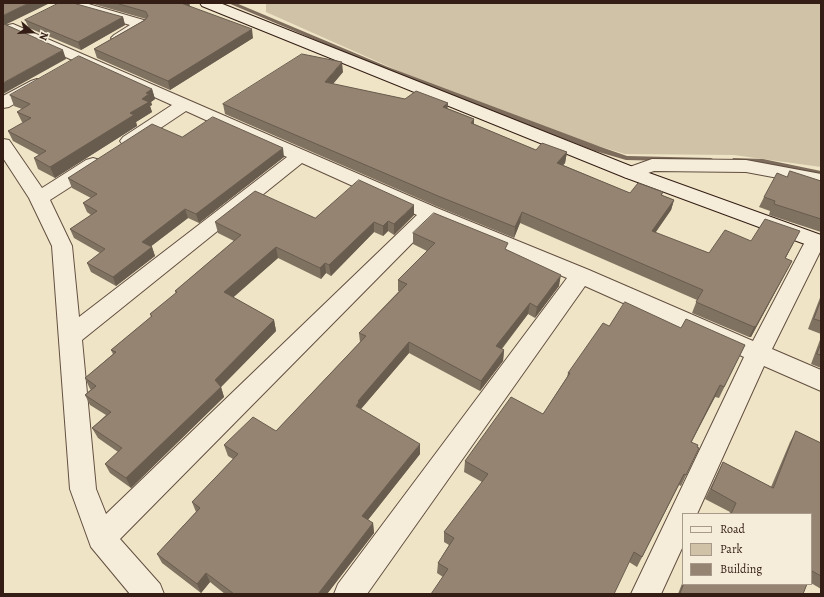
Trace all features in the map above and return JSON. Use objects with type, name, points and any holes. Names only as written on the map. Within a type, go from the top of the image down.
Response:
[{"type":"street","points":[[207,3],[631,174],[818,242],[758,353],[683,513]]},
{"type":"street","points":[[63,4],[142,24],[109,44]]},
{"type":"street","points":[[32,19],[13,28],[89,55],[185,104],[430,213],[581,276],[821,381]]},
{"type":"street","points":[[64,69],[89,55]]},
{"type":"street","points":[[3,103],[51,77]]},
{"type":"street","points":[[39,198],[185,104]]},
{"type":"street","points":[[3,144],[39,198],[62,246],[83,489],[101,538],[149,594]]},
{"type":"street","points":[[69,337],[301,155]]},
{"type":"street","points":[[631,174],[652,165],[746,166],[821,180]]},
{"type":"street","points":[[101,538],[430,213]]},
{"type":"street","points":[[349,594],[581,276]]},
{"type":"street","points":[[646,594],[682,516]]},
{"type":"green space","points":[[266,3],[821,3],[821,167],[734,155],[625,154],[502,117],[266,12]]},
{"type":"building","points":[[3,3],[29,3],[4,15],[3,17]]},
{"type":"building","points":[[59,3],[73,3],[123,17],[78,42],[25,20]]},
{"type":"building","points":[[116,3],[181,3],[252,29],[168,81],[94,49],[145,20],[148,16],[146,12]]},
{"type":"building","points":[[3,23],[4,24],[63,50],[3,83]]},
{"type":"building","points":[[302,54],[342,62],[325,82],[405,99],[416,91],[448,103],[443,107],[474,119],[471,123],[536,150],[542,143],[567,152],[557,163],[630,193],[638,183],[663,192],[661,195],[674,200],[652,231],[709,253],[725,230],[751,241],[765,219],[800,231],[785,258],[792,261],[756,326],[754,327],[696,302],[703,290],[522,212],[515,227],[438,196],[223,104]]},
{"type":"building","points":[[79,56],[152,89],[146,93],[149,94],[142,99],[149,102],[130,113],[134,115],[50,167],[34,158],[46,151],[8,131],[31,118],[17,112],[30,104],[10,95]]},
{"type":"building","points":[[213,117],[283,148],[196,214],[185,209],[142,242],[152,247],[113,277],[87,263],[105,249],[70,229],[97,211],[83,203],[97,194],[68,178],[152,124],[182,137]]},
{"type":"building","points":[[790,171],[821,181],[821,219],[774,204],[775,201],[764,197],[777,173],[787,177]]},
{"type":"building","points":[[359,180],[414,205],[394,224],[388,221],[383,226],[374,222],[329,265],[325,263],[320,268],[276,247],[224,292],[274,320],[215,380],[221,387],[126,478],[105,464],[122,448],[92,428],[111,412],[85,395],[96,386],[85,378],[116,352],[111,350],[152,316],[150,314],[177,292],[175,291],[241,235],[215,222],[255,191],[315,218]]},
{"type":"building","points":[[434,213],[508,243],[505,249],[561,275],[537,307],[530,303],[496,346],[504,350],[481,381],[409,342],[358,401],[359,402],[356,406],[420,444],[362,516],[373,523],[318,594],[234,594],[206,573],[197,584],[157,554],[200,508],[192,502],[238,454],[224,445],[253,417],[276,431],[366,336],[359,333],[407,284],[398,280],[435,243],[413,233]]},
{"type":"building","points":[[821,300],[821,321],[814,319]]},
{"type":"building","points":[[625,302],[681,328],[686,319],[745,345],[724,387],[720,385],[691,442],[698,445],[697,447],[699,448],[686,475],[684,474],[642,557],[634,552],[614,594],[431,594],[448,569],[438,563],[454,538],[444,532],[488,474],[465,461],[511,397],[543,414],[570,373],[568,373],[603,323],[609,326]]},
{"type":"building","points":[[821,344],[821,355],[817,354]]},
{"type":"building","points":[[796,431],[821,443],[821,576],[812,571],[812,513],[731,513],[736,503],[711,489],[723,462],[773,488]]},
{"type":"building","points":[[684,585],[807,585],[803,594],[680,594]]},
{"type":"waterway","points":[[231,3],[386,68],[598,149],[626,158],[711,160]]},
{"type":"waterway","points":[[736,160],[763,161],[821,173]]}]
